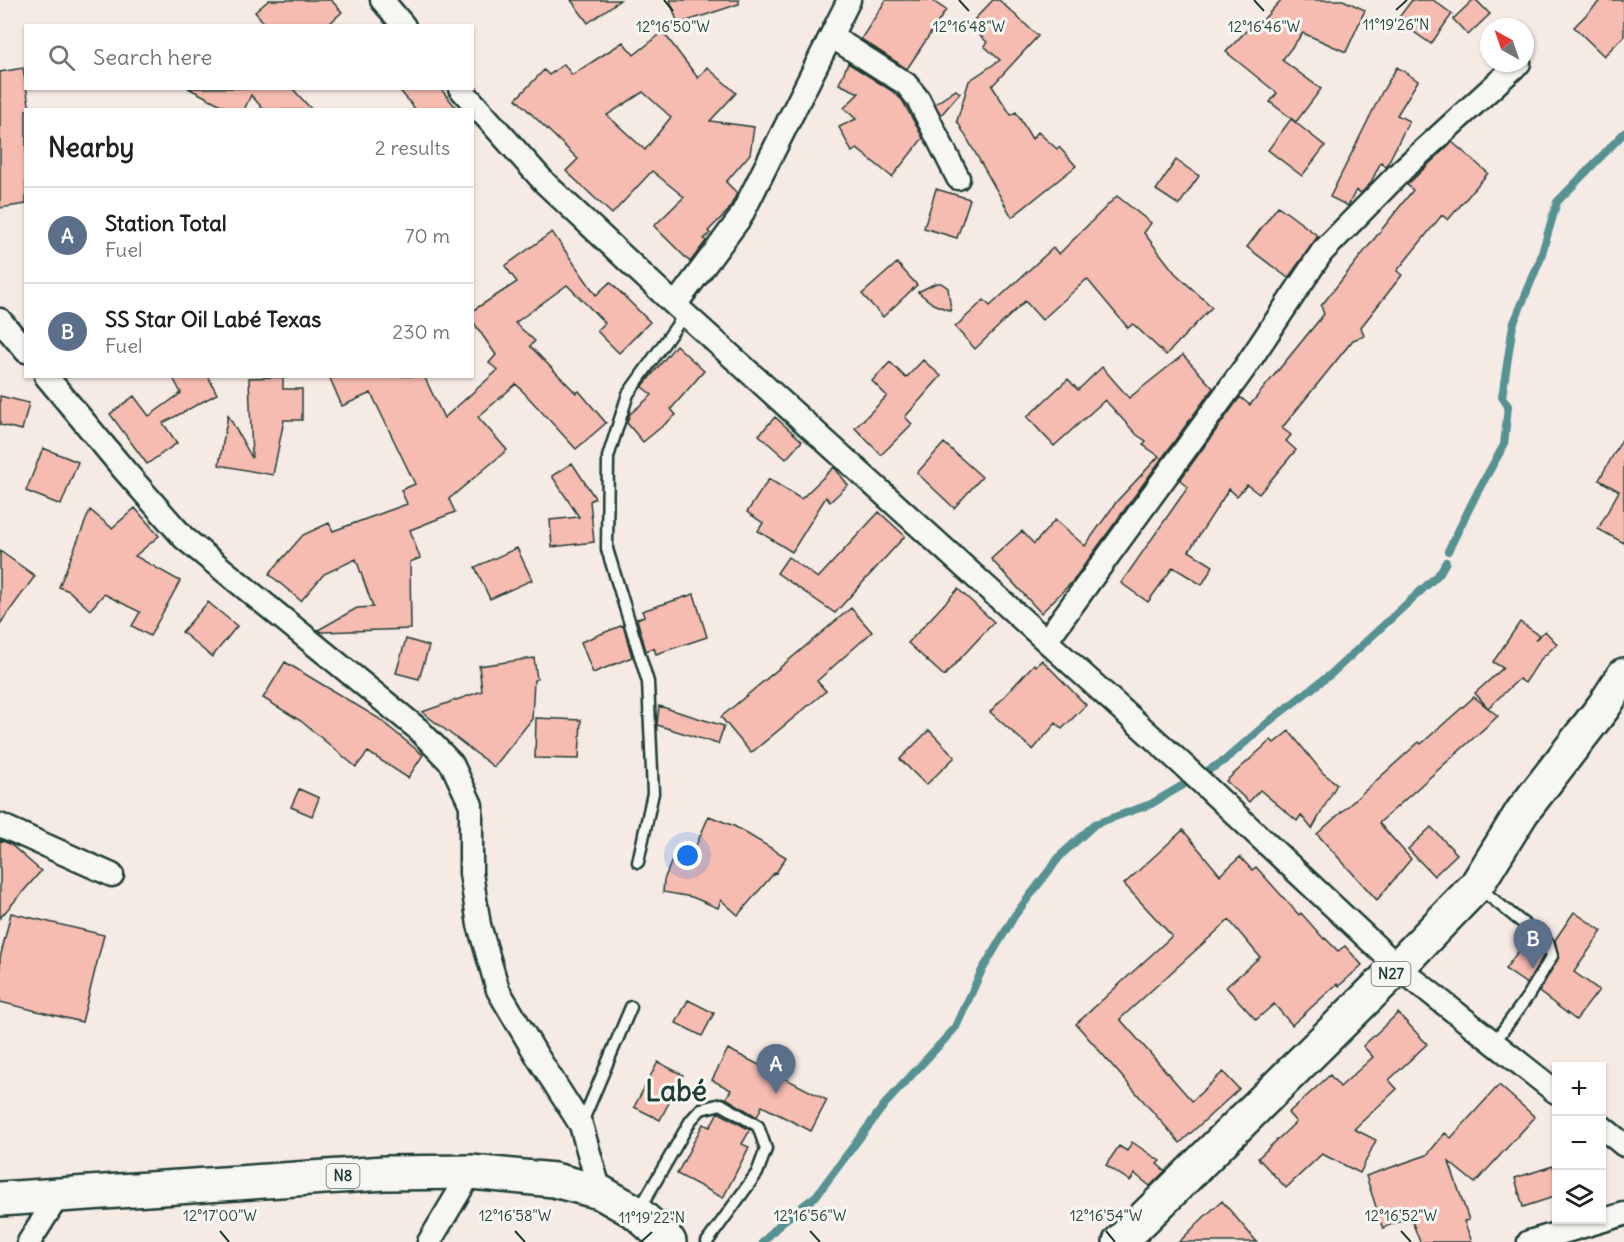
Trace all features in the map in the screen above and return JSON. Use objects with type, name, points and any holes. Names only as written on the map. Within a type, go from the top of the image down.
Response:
[{"type":"main road","name":"N27","points":[[1120,1242],[1398,968],[1476,886],[1522,812],[1604,706],[1624,675]]},
{"type":"main road","name":"N8","points":[[0,1199],[385,1173],[471,1172],[554,1180],[600,1192],[637,1213],[669,1242]]},
{"type":"street","points":[[680,310],[740,218],[849,0]]},
{"type":"street","points":[[387,2],[403,24]]},
{"type":"street","points":[[831,36],[906,84],[918,99],[958,178]]},
{"type":"street","points":[[1046,641],[1246,366],[1322,252],[1402,170],[1509,72]]},
{"type":"street","points":[[462,90],[546,184],[680,310],[1182,764],[1398,968],[1552,1088]]},
{"type":"street","points":[[0,321],[24,349]]},
{"type":"street","points":[[48,378],[184,538],[418,729],[453,764],[471,805],[471,873],[479,925],[498,990],[581,1125],[600,1192]]},
{"type":"street","points":[[0,825],[112,875]]},
{"type":"street","points":[[1606,1130],[1624,1144]]},
{"type":"street","points":[[429,1242],[471,1172]]},
{"type":"street","points":[[29,1242],[58,1196]]},
{"type":"street","points":[[1529,1242],[1624,1214]]},
{"type":"lane","points":[[638,862],[653,792],[648,682],[607,549],[608,457],[628,394],[680,310]]},
{"type":"lane","points":[[1476,886],[1548,943],[1552,956],[1528,996],[1494,1043]]},
{"type":"lane","points":[[581,1125],[632,1007]]},
{"type":"lane","points":[[637,1213],[691,1120],[701,1109],[721,1104],[758,1126],[766,1149],[757,1173],[707,1242]]},
{"type":"building","points":[[269,0],[331,0],[342,12],[329,24],[265,24],[255,12]]},
{"type":"building","points":[[571,0],[620,0],[588,23]]},
{"type":"building","points":[[670,0],[739,0],[739,4],[678,24]]},
{"type":"building","points":[[886,0],[931,0],[946,10],[907,69],[861,39]]},
{"type":"building","points":[[993,0],[999,0],[1038,36],[992,86],[1011,115],[1016,112],[1032,139],[1038,132],[1057,149],[1059,147],[1076,166],[1012,217],[957,121],[969,81],[1000,60],[984,46],[987,42],[969,25]]},
{"type":"building","points":[[1281,0],[1343,0],[1365,10],[1346,52],[1303,33],[1282,60],[1321,89],[1296,122],[1270,102],[1277,93],[1226,52],[1249,28],[1252,32]]},
{"type":"building","points":[[1412,0],[1433,0],[1452,14],[1431,44],[1397,20]]},
{"type":"building","points":[[1473,0],[1476,0],[1490,14],[1486,18],[1480,18],[1480,24],[1468,35],[1453,19]]},
{"type":"building","points":[[1601,0],[1624,0],[1624,36],[1604,56],[1574,27]]},
{"type":"building","points":[[663,32],[698,78],[707,67],[736,93],[710,121],[754,127],[750,154],[726,182],[737,193],[728,211],[708,231],[710,233],[704,239],[706,241],[690,262],[654,226],[684,197],[652,171],[612,214],[566,171],[578,159],[516,99],[544,70],[549,75],[564,64],[572,75],[623,42],[634,55]],"holes":[[[643,92],[671,117],[645,150],[607,115]]]},
{"type":"building","points":[[848,63],[902,100],[923,138],[892,177],[857,149],[852,152],[839,127],[856,119],[844,108],[859,93],[839,84]]},
{"type":"building","points":[[1397,67],[1418,81],[1397,115],[1409,121],[1386,167],[1381,162],[1370,184],[1361,193],[1356,190],[1348,206],[1330,197],[1382,92]]},
{"type":"building","points":[[23,68],[24,90],[27,90],[30,108],[24,108],[24,204],[0,208],[0,72]]},
{"type":"building","points":[[192,90],[294,90],[310,108],[262,108],[251,95],[245,108],[227,108]]},
{"type":"building","points":[[400,90],[442,90],[456,108],[414,108]]},
{"type":"building","points":[[956,90],[960,93],[941,115],[935,104]]},
{"type":"building","points":[[1291,119],[1325,146],[1302,176],[1268,150]]},
{"type":"building","points":[[1452,142],[1488,173],[1448,220],[1442,215],[1397,271],[1402,275],[1361,327],[1364,336],[1353,340],[1282,428],[1291,435],[1286,441],[1296,450],[1259,494],[1247,485],[1237,496],[1229,489],[1189,551],[1213,566],[1202,585],[1173,567],[1148,602],[1121,583],[1188,487],[1180,480],[1240,397],[1250,405],[1324,314],[1321,306],[1413,190],[1407,185]]},
{"type":"building","points":[[1176,160],[1199,176],[1179,205],[1156,190]]},
{"type":"building","points":[[936,189],[970,199],[957,238],[924,228]]},
{"type":"building","points":[[1117,196],[1151,223],[1144,233],[1175,273],[1212,307],[1166,355],[1133,324],[1128,328],[1087,279],[1042,320],[1025,301],[975,349],[955,327],[984,300],[990,306],[1053,248],[1059,254]]},
{"type":"building","points":[[1278,206],[1318,236],[1288,278],[1247,247]]},
{"type":"building","points":[[552,232],[596,295],[610,282],[650,322],[619,353],[597,331],[605,323],[567,285],[515,323],[535,341],[530,346],[576,393],[579,391],[606,423],[576,449],[516,384],[478,417],[507,450],[449,499],[455,512],[410,530],[420,558],[410,562],[411,629],[321,632],[318,630],[357,608],[373,607],[356,559],[324,574],[301,601],[269,574],[303,535],[329,523],[333,531],[407,504],[401,490],[415,484],[371,393],[342,406],[330,378],[425,378],[444,418],[498,370],[489,363],[496,355],[474,323],[474,310],[517,282],[505,266]]},
{"type":"building","points":[[897,263],[917,285],[883,317],[862,294]]},
{"type":"building","points":[[936,283],[941,283],[948,288],[951,311],[933,304],[918,292]]},
{"type":"building","points":[[676,345],[704,371],[671,409],[676,415],[643,442],[627,423],[630,414],[652,395],[642,387]]},
{"type":"building","points":[[1183,355],[1213,388],[1072,582],[1041,613],[991,559],[1022,531],[1034,544],[1055,520],[1085,546],[1117,501],[1159,456],[1143,445],[1146,441],[1137,435],[1105,400],[1054,446],[1027,417],[1068,379],[1078,390],[1102,367],[1129,398]]},
{"type":"building","points":[[923,360],[941,376],[905,417],[912,424],[881,455],[855,428],[887,396],[872,381],[890,362],[906,378]]},
{"type":"building","points":[[173,378],[209,378],[217,394],[163,423],[177,443],[147,464],[110,414],[134,396],[149,416],[181,393]]},
{"type":"building","points":[[249,378],[283,378],[283,389],[302,389],[302,420],[284,420],[273,475],[219,465],[228,415],[252,458]]},
{"type":"building","points":[[0,396],[29,403],[22,430],[0,425]]},
{"type":"building","points":[[775,417],[802,441],[786,459],[759,435]]},
{"type":"building","points":[[1624,436],[1624,543],[1598,529],[1619,491],[1599,480]]},
{"type":"building","points":[[944,443],[982,477],[954,508],[917,473]]},
{"type":"building","points":[[43,448],[78,462],[61,505],[26,491]]},
{"type":"building","points":[[572,463],[595,498],[590,501],[594,542],[552,547],[550,520],[579,517],[552,476]]},
{"type":"building","points":[[834,467],[848,485],[830,502],[826,497],[792,552],[758,531],[763,523],[747,512],[769,479],[801,499]]},
{"type":"building","points":[[135,508],[159,536],[135,556],[180,581],[150,636],[132,626],[140,612],[104,594],[90,610],[69,591],[59,587],[90,510],[112,528]]},
{"type":"building","points":[[879,512],[905,536],[835,613],[777,573],[788,557],[818,578]]},
{"type":"building","points":[[517,548],[532,580],[490,599],[475,567]]},
{"type":"building","points":[[0,551],[35,576],[0,624]]},
{"type":"building","points":[[958,589],[994,622],[944,676],[908,643]]},
{"type":"building","points":[[694,594],[707,637],[656,654],[654,648],[646,651],[637,619],[644,616],[642,611]]},
{"type":"building","points":[[208,602],[237,626],[212,657],[182,632]]},
{"type":"building","points":[[851,608],[872,632],[817,681],[826,691],[751,753],[721,717]]},
{"type":"building","points":[[1520,622],[1539,635],[1535,640],[1545,631],[1557,644],[1540,660],[1525,683],[1519,679],[1488,708],[1475,693],[1503,668],[1493,662]]},
{"type":"building","points":[[623,625],[632,657],[593,673],[581,642]]},
{"type":"building","points":[[406,639],[429,646],[419,679],[396,673]]},
{"type":"building","points":[[534,658],[537,679],[534,680],[532,719],[494,767],[422,712],[482,691],[479,666]]},
{"type":"building","points":[[1042,660],[1086,705],[1062,729],[1056,723],[1033,750],[990,712],[1034,664],[1036,666]]},
{"type":"building","points":[[285,662],[378,718],[423,755],[408,778],[368,752],[356,767],[301,721],[263,698]]},
{"type":"building","points":[[1474,697],[1498,716],[1379,823],[1411,859],[1377,900],[1317,834],[1419,742],[1421,744]]},
{"type":"building","points":[[659,706],[724,726],[718,744],[657,725]]},
{"type":"building","points":[[536,718],[581,720],[579,759],[535,758]]},
{"type":"building","points":[[929,730],[955,757],[926,785],[900,759]]},
{"type":"building","points":[[1289,731],[1323,773],[1337,784],[1312,829],[1301,815],[1297,821],[1260,790],[1249,802],[1226,781],[1271,740],[1274,743]]},
{"type":"building","points":[[299,789],[319,798],[312,816],[291,807]]},
{"type":"building","points":[[709,816],[734,826],[786,857],[776,873],[738,915],[721,900],[718,908],[692,897],[663,892],[664,880],[675,853],[690,859]]},
{"type":"building","points":[[1431,827],[1457,854],[1434,876],[1408,849]]},
{"type":"building","points":[[1183,830],[1220,875],[1240,857],[1252,870],[1256,867],[1324,939],[1338,951],[1345,946],[1362,965],[1339,986],[1337,984],[1292,1025],[1274,1004],[1256,1020],[1226,987],[1260,957],[1229,920],[1120,1019],[1192,1101],[1223,1072],[1239,1089],[1180,1143],[1076,1024],[1172,936],[1124,884]]},
{"type":"building","points":[[0,840],[10,844],[41,871],[0,918]]},
{"type":"building","points":[[1574,912],[1602,931],[1574,972],[1599,990],[1576,1020],[1539,992],[1559,957],[1555,940]]},
{"type":"building","points":[[11,913],[104,935],[82,1022],[0,1002],[0,958]]},
{"type":"building","points":[[1525,942],[1544,955],[1527,984],[1505,969]]},
{"type":"building","points":[[688,1000],[714,1013],[702,1036],[676,1023]]},
{"type":"building","points":[[1398,1013],[1427,1044],[1389,1080],[1397,1089],[1354,1129],[1376,1140],[1360,1173],[1322,1154],[1286,1188],[1258,1158],[1296,1122],[1288,1113],[1330,1075],[1340,1087],[1373,1057],[1363,1046]]},
{"type":"building","points":[[728,1049],[827,1100],[811,1131],[762,1106],[757,1117],[726,1098],[731,1090],[712,1080]]},
{"type":"building","points":[[658,1062],[683,1075],[660,1120],[634,1107]]},
{"type":"building","points":[[1499,1085],[1535,1117],[1475,1183],[1449,1162],[1469,1220],[1464,1221],[1472,1242],[1420,1242],[1410,1216],[1383,1228],[1375,1211],[1377,1210],[1366,1176],[1427,1155],[1445,1133],[1451,1138]]},
{"type":"building","points":[[718,1112],[750,1130],[742,1144],[749,1147],[723,1198],[677,1174],[703,1124],[710,1127]]},
{"type":"building","points":[[1132,1142],[1160,1161],[1157,1164],[1165,1171],[1150,1186],[1135,1174],[1130,1181],[1106,1165],[1119,1146],[1127,1151]]},
{"type":"building","points":[[1552,1166],[1552,1198],[1523,1207],[1515,1178]]},
{"type":"building","points":[[1222,1201],[1257,1242],[1179,1242],[1204,1217]]},
{"type":"waterway","points":[[1448,551],[1504,445],[1508,406],[1502,397],[1513,325],[1540,260],[1557,202],[1624,133]]},
{"type":"waterway","points":[[763,1242],[782,1222],[816,1196],[885,1104],[956,1027],[981,972],[1015,915],[1061,855],[1095,824],[1151,804],[1224,761],[1272,719],[1331,674],[1439,574],[1446,562]]},
{"type":"place","name":"SS Star Oil Labé Texas","points":[[1533,969]]},
{"type":"place","name":"Station Total","points":[[776,1094]]},
{"type":"district","name":"Labé","points":[[676,1091]]}]
